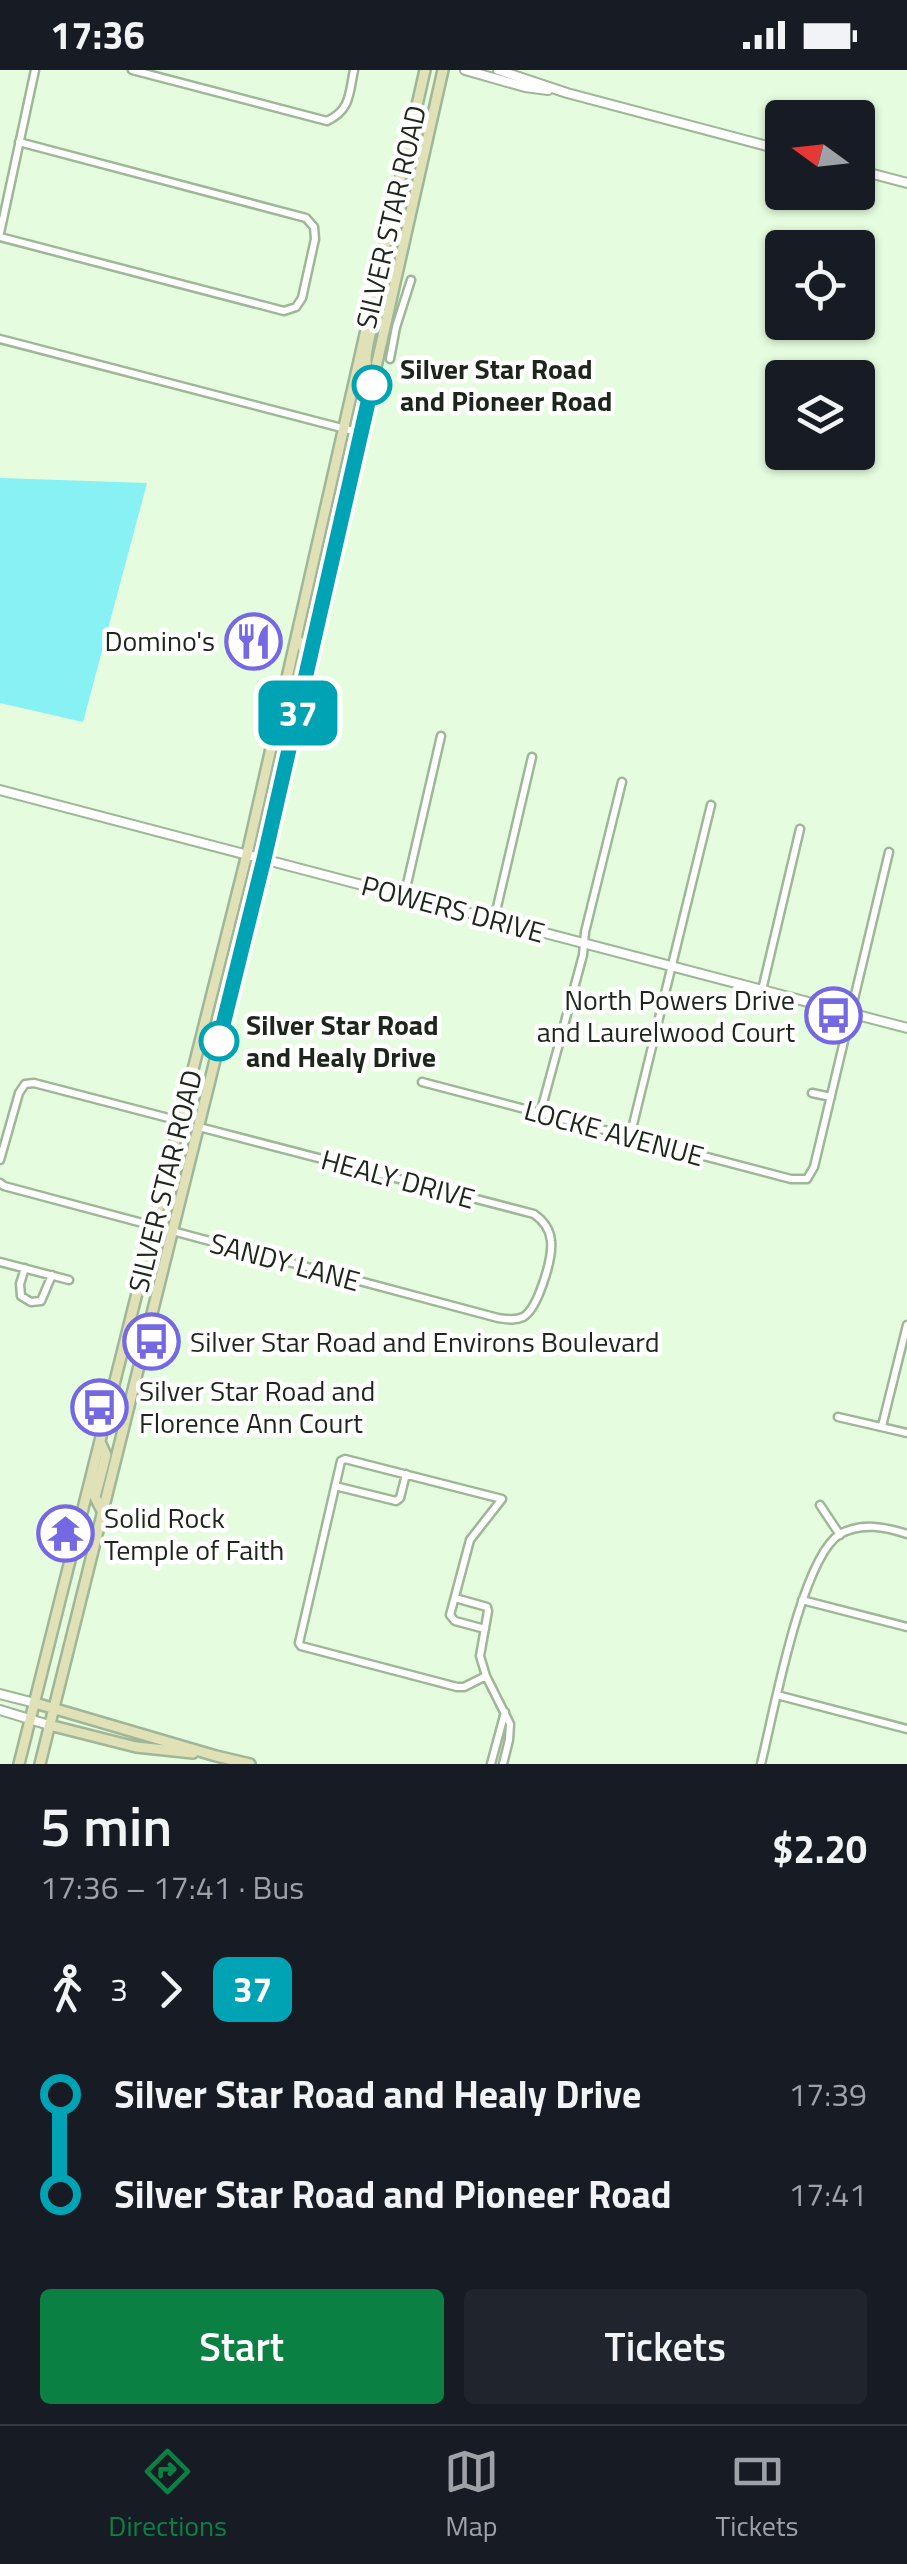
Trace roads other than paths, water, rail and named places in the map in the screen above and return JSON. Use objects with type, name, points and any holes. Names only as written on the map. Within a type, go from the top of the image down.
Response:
[{"type":"main road","name":"SILVER STAR ROAD","points":[[19,1764],[247,854],[425,70]]},
{"type":"main road","name":"SILVER STAR ROAD","points":[[40,1764],[264,859],[443,70]]},
{"type":"main road","points":[[374,376],[368,371],[366,358],[380,298],[379,271]]},
{"type":"main road","points":[[293,734],[291,706],[304,650],[296,639]]},
{"type":"main road","points":[[100,1441],[106,1454],[95,1497],[102,1512]]},
{"type":"main road","points":[[35,1703],[250,1764]]},
{"type":"main road","points":[[50,1724],[136,1747],[216,1756]]},
{"type":"street","points":[[20,142],[306,218],[314,227],[316,240],[302,298],[284,311],[0,235],[35,70]]},
{"type":"street","points":[[132,70],[328,121],[340,115],[347,104],[354,70]]},
{"type":"street","points":[[465,70],[525,87],[566,93]]},
{"type":"street","points":[[498,70],[566,93],[765,146]]},
{"type":"street","points":[[875,175],[907,183]]},
{"type":"street","points":[[390,359],[411,280]]},
{"type":"street","points":[[0,339],[361,433]]},
{"type":"street","points":[[404,897],[441,736]]},
{"type":"street","points":[[494,920],[532,757]]},
{"type":"street","points":[[540,1114],[583,956],[622,782]]},
{"type":"street","name":"POWERS DRIVE","points":[[0,790],[907,1028]]},
{"type":"street","points":[[630,1137],[711,805]]},
{"type":"street","points":[[762,990],[800,829]]},
{"type":"street","points":[[812,1093],[830,1097],[890,852]]},
{"type":"street","name":"LOCKE AVENUE","points":[[422,1082],[791,1179],[807,1179],[814,1168],[830,1097]]},
{"type":"street","points":[[0,1160],[25,1084],[34,1083],[180,1121]]},
{"type":"street","name":"HEALY DRIVE","points":[[198,1126],[534,1214],[548,1227],[552,1244],[546,1273]]},
{"type":"street","name":"SANDY LANE","points":[[0,1183],[154,1228],[512,1320],[524,1317],[532,1308],[546,1273]]},
{"type":"street","points":[[0,1262],[69,1280]]},
{"type":"street","points":[[25,1268],[20,1296],[31,1302],[41,1301],[52,1275]]},
{"type":"street","points":[[882,1426],[907,1325]]},
{"type":"street","points":[[838,1417],[907,1432]]},
{"type":"street","points":[[485,1629],[450,1615],[470,1540],[502,1499],[341,1461],[299,1640],[302,1646],[457,1688],[486,1676]]},
{"type":"street","points":[[335,1486],[396,1501],[406,1474]]},
{"type":"street","points":[[820,1505],[840,1535]]},
{"type":"street","points":[[761,1764],[802,1600],[823,1552],[840,1535],[866,1526],[907,1534]]},
{"type":"street","points":[[455,1598],[487,1607],[480,1656],[510,1724],[503,1764]]},
{"type":"street","points":[[802,1600],[907,1627]]},
{"type":"street","points":[[0,1694],[35,1703]]},
{"type":"street","points":[[778,1695],[907,1729]]},
{"type":"street","points":[[0,1710],[50,1724]]},
{"type":"street","points":[[491,1764],[505,1711]]},
{"type":"water","points":[[0,478],[147,483],[83,722],[0,703]]},
{"type":"place","name":"Silver Star Road and Pioneer Road","points":[[372,385]]},
{"type":"place","name":"Domino's","points":[[254,641]]},
{"type":"place","name":"North Powers Drive and Laurelwood Court","points":[[834,1016]]},
{"type":"place","name":"Silver Star Road and Healy Drive","points":[[219,1041]]},
{"type":"place","name":"Silver Star Road and Environs Boulevard","points":[[151,1342]]},
{"type":"place","name":"Silver Star Road and Florence Ann Court","points":[[100,1407]]},
{"type":"place","name":"Solid Rock Temple of Faith","points":[[65,1534]]}]
